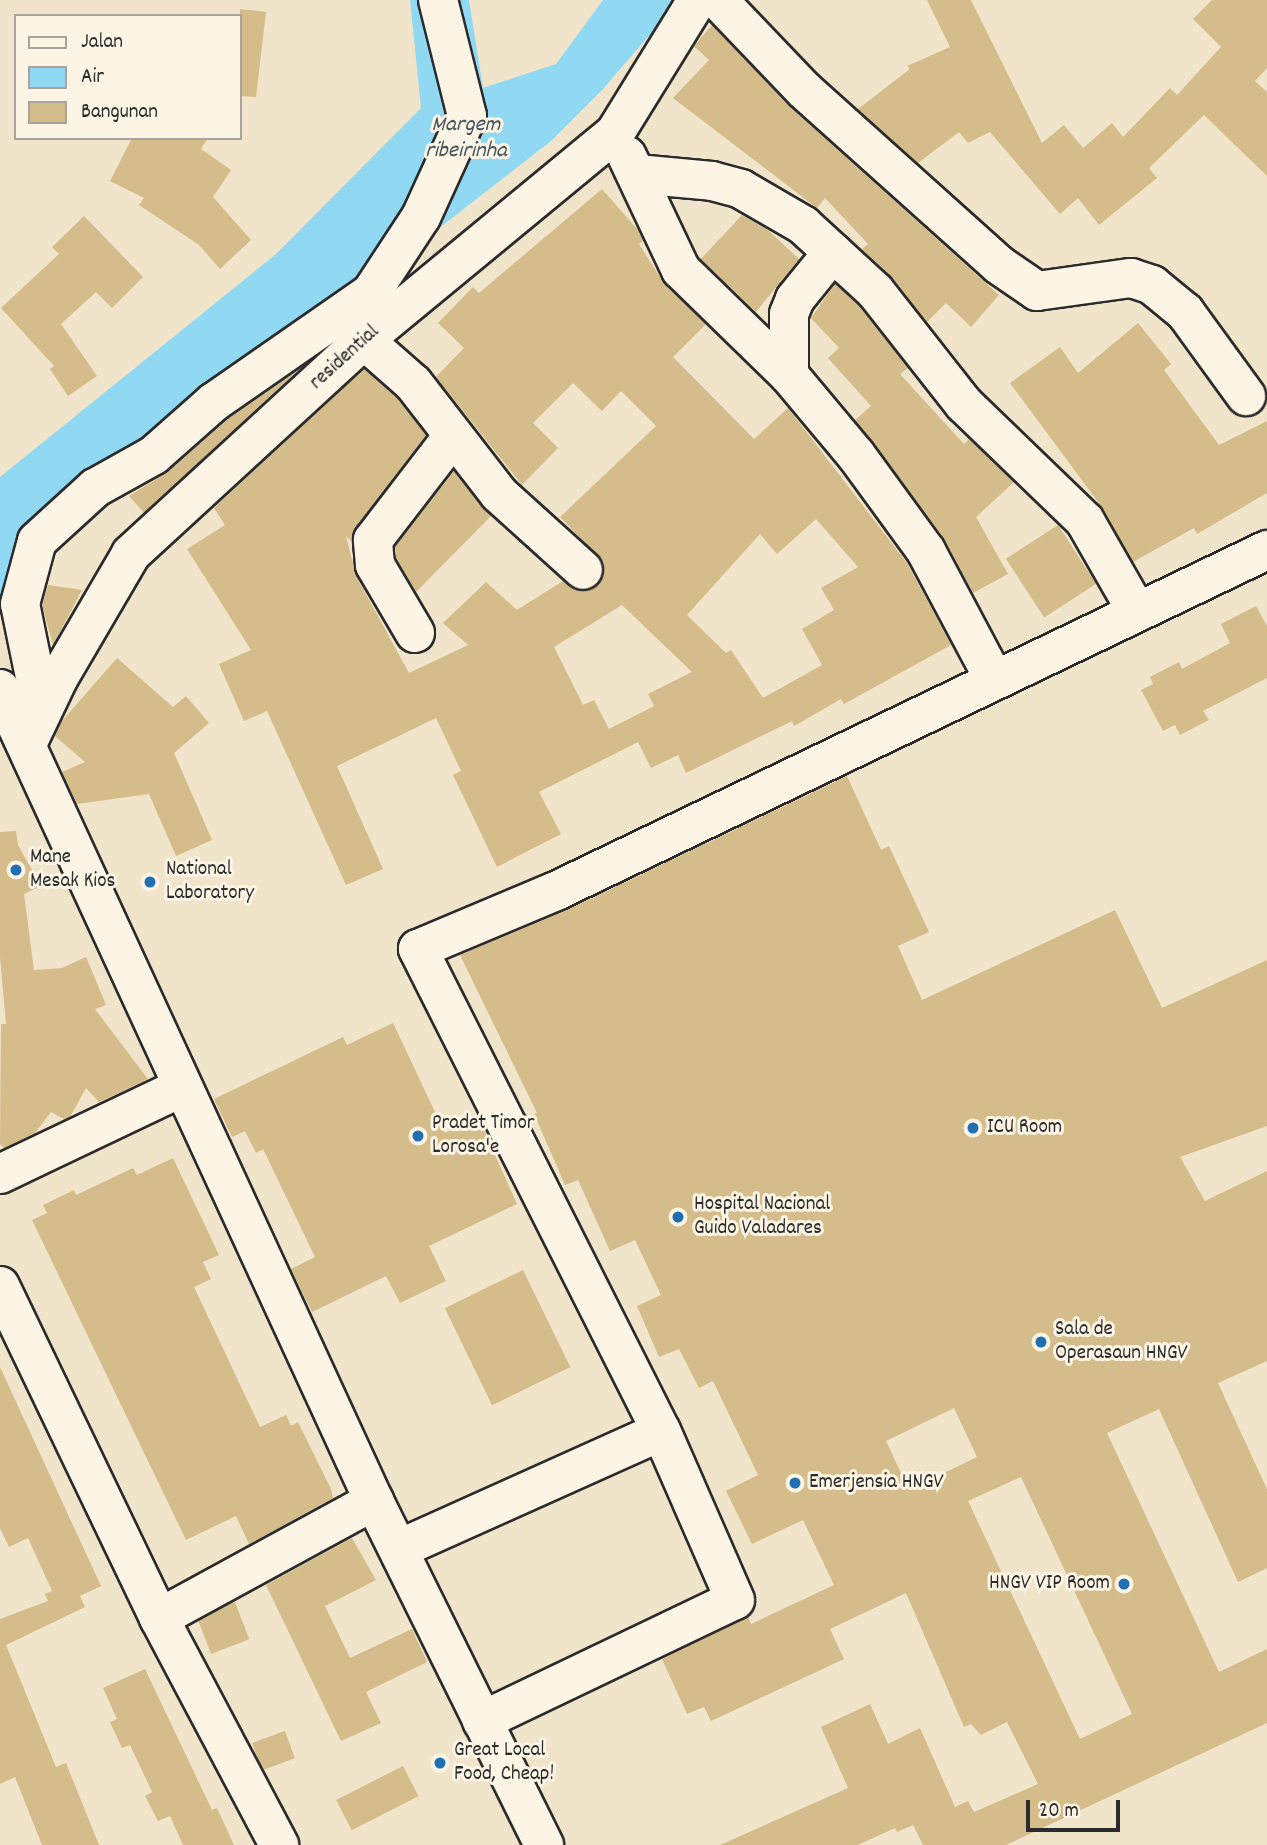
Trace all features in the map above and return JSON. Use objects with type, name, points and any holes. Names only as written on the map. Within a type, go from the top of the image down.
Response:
[{"type":"street","points":[[438,0],[467,116],[421,217],[371,293],[214,402],[154,455],[95,488],[37,541],[20,604],[35,727],[182,1087],[374,1501],[544,1845]]},
{"type":"street","name":"residential","points":[[35,727],[131,554],[363,340],[615,133],[697,0]]},
{"type":"street","points":[[718,0],[804,90],[999,265],[1037,291],[1130,278],[1152,285],[1185,312],[1246,396]]},
{"type":"street","points":[[615,133],[681,270],[789,375],[856,455],[926,551],[994,679]]},
{"type":"street","points":[[637,174],[712,181],[741,189],[771,203],[834,252],[893,312],[964,404],[1085,521],[1136,610]]},
{"type":"street","points":[[789,375],[789,314],[795,299],[834,252]]},
{"type":"street","points":[[363,340],[413,383],[499,494],[583,570]]},
{"type":"street","points":[[415,634],[375,565],[373,540],[453,436]]},
{"type":"street","points":[[482,1720],[736,1600],[661,1431],[418,949],[556,891],[1136,610],[1267,550]]},
{"type":"street","points":[[1,690],[35,727]]},
{"type":"street","points":[[0,1174],[182,1087]]},
{"type":"street","points":[[0,1286],[159,1618],[279,1845]]},
{"type":"street","points":[[400,1549],[661,1431]]},
{"type":"street","points":[[159,1618],[374,1501]]},
{"type":"water","name":"Margem ribeirinha","points":[[410,0],[469,0],[483,88],[556,64],[603,0],[673,0],[659,24],[603,89],[551,141],[37,541],[0,606],[0,477],[276,254],[421,108]]},
{"type":"building","points":[[927,0],[971,0],[1042,143],[1064,125],[1083,148],[1112,123],[1123,137],[1170,88],[1177,95],[1221,47],[1193,19],[1212,0],[1267,0],[1267,68],[1255,81],[1267,92],[1267,176],[1204,115],[1149,168],[1157,178],[1099,225],[1078,198],[1060,214],[990,132],[968,143],[959,132],[918,163],[858,109],[910,69],[907,66],[950,47]]},
{"type":"building","points":[[240,9],[266,12],[256,97],[242,96]]},
{"type":"building","points":[[712,25],[789,106],[999,295],[971,327],[946,303],[927,322],[892,277],[862,249],[868,244],[825,198],[817,208],[673,98],[709,60],[694,46]]},
{"type":"building","points":[[131,140],[207,140],[201,149],[231,170],[213,197],[251,240],[220,269],[199,245],[139,205],[144,198],[110,181]]},
{"type":"building","points":[[602,189],[638,230],[643,241],[639,244],[665,285],[706,324],[673,357],[754,439],[788,408],[907,563],[951,645],[844,704],[841,699],[794,726],[792,721],[686,773],[678,755],[651,768],[638,742],[539,792],[561,834],[497,867],[453,775],[461,771],[436,718],[337,766],[383,869],[346,885],[267,711],[244,721],[219,664],[251,650],[187,549],[225,525],[214,508],[364,369],[397,398],[426,435],[356,527],[351,541],[346,536],[356,576],[409,673],[468,645],[443,623],[486,582],[517,610],[563,581],[579,591],[599,585],[604,563],[560,517],[656,426],[621,391],[602,411],[573,383],[533,423],[558,448],[522,485],[436,377],[464,348],[438,323],[473,287],[479,293]],"holes":[[[816,519],[858,567],[821,588],[834,610],[802,629],[822,665],[763,698],[731,650],[726,653],[687,615],[760,534],[777,554]],[[622,605],[692,672],[648,694],[654,706],[609,729],[594,700],[583,705],[554,647]]]},
{"type":"building","points":[[742,215],[768,230],[799,259],[756,312],[701,259]]},
{"type":"building","points":[[84,216],[143,277],[112,308],[96,292],[61,324],[97,376],[68,396],[50,369],[54,366],[1,308],[59,254],[52,247]]},
{"type":"building","points":[[835,284],[859,306],[908,368],[900,374],[964,444],[969,439],[1014,482],[976,517],[1008,574],[973,593],[944,538],[855,420],[871,406],[828,358],[839,348],[811,318]]},
{"type":"building","points":[[1138,323],[1171,364],[1164,370],[1219,445],[1267,421],[1267,493],[1197,534],[1194,528],[1133,562],[1104,510],[1010,383],[1060,347],[1078,373]]},
{"type":"building","points":[[296,372],[144,513],[129,496],[168,472],[228,419]]},
{"type":"building","points":[[454,471],[491,516],[416,592],[396,558],[395,547]]},
{"type":"building","points":[[1058,525],[1096,584],[1044,617],[1006,559]]},
{"type":"building","points":[[48,585],[82,590],[53,645],[42,605]]},
{"type":"building","points":[[1256,606],[1267,626],[1267,678],[1203,711],[1209,720],[1180,735],[1175,725],[1163,731],[1141,690],[1153,684],[1150,677],[1179,662],[1182,669],[1230,643],[1221,624]]},
{"type":"building","points":[[117,658],[173,707],[186,696],[209,723],[174,753],[212,840],[176,856],[149,794],[77,804],[62,772],[85,762],[55,736],[62,721]]},
{"type":"building","points":[[847,776],[881,850],[889,846],[929,932],[898,946],[922,1000],[1115,910],[1162,1008],[1267,960],[1267,1126],[1180,1157],[1205,1201],[1267,1171],[1267,1361],[1218,1383],[1267,1489],[1267,1568],[1238,1582],[1159,1409],[1107,1433],[1219,1672],[1267,1649],[1267,1723],[1006,1845],[923,1845],[913,1825],[897,1832],[895,1828],[858,1845],[720,1845],[848,1788],[821,1727],[870,1704],[888,1744],[920,1728],[955,1807],[968,1801],[974,1812],[1038,1784],[1007,1722],[981,1735],[971,1724],[964,1727],[906,1593],[830,1629],[844,1659],[711,1721],[704,1707],[687,1714],[662,1659],[748,1617],[751,1624],[834,1585],[803,1520],[752,1544],[726,1491],[758,1475],[713,1381],[699,1388],[679,1349],[659,1357],[637,1306],[661,1295],[635,1240],[610,1251],[578,1180],[565,1185],[534,1114],[537,1113],[460,955],[565,911]],"holes":[[[954,1408],[977,1457],[909,1490],[886,1441]],[[1021,1477],[1132,1714],[1080,1739],[968,1501]]]},
{"type":"building","points":[[16,831],[18,845],[41,886],[24,894],[34,970],[62,968],[86,957],[106,1005],[95,1009],[148,1079],[99,1102],[86,1088],[70,1117],[64,1119],[51,1112],[35,1133],[4,1148],[0,1144],[1,1024],[6,1024],[0,957],[0,832]]},
{"type":"building","points":[[393,1023],[445,1133],[478,1117],[517,1204],[429,1246],[446,1281],[400,1303],[386,1276],[312,1312],[291,1269],[315,1257],[263,1149],[256,1153],[245,1131],[232,1137],[214,1099],[343,1037],[347,1045]]},
{"type":"building","points":[[173,1158],[219,1255],[203,1262],[211,1279],[194,1287],[260,1427],[286,1415],[291,1426],[298,1422],[333,1498],[249,1544],[236,1516],[186,1540],[32,1220],[47,1213],[43,1205],[74,1190],[76,1195],[133,1168],[137,1175]]},
{"type":"building","points":[[523,1270],[570,1367],[492,1405],[445,1308]]},
{"type":"building","points":[[0,1367],[101,1586],[80,1596],[85,1607],[6,1645],[56,1767],[66,1763],[99,1845],[42,1845],[15,1777],[0,1784],[0,1619],[48,1601],[45,1594],[52,1591],[28,1538],[9,1547],[0,1528]]},
{"type":"building","points":[[352,1538],[376,1580],[325,1606],[350,1658],[412,1629],[427,1662],[366,1692],[381,1723],[341,1741],[266,1585]]},
{"type":"building","points":[[235,1602],[249,1639],[211,1654],[197,1617]]},
{"type":"building","points":[[145,1669],[212,1810],[217,1808],[234,1845],[183,1845],[170,1816],[158,1821],[145,1796],[152,1792],[130,1745],[122,1748],[110,1722],[117,1719],[103,1688]]},
{"type":"building","points":[[285,1731],[295,1758],[262,1770],[252,1743]]},
{"type":"building","points":[[403,1766],[418,1796],[352,1830],[336,1800]]},
{"type":"place","name":"Mane Mesak Kios","points":[[16,870]]},
{"type":"place","name":"National Laboratory","points":[[150,882]]},
{"type":"place","name":"ICU Room","points":[[973,1128]]},
{"type":"place","name":"Pradet Timor Lorosa'e","points":[[418,1136]]},
{"type":"place","name":"Hospital Nacional Guido Valadares","points":[[678,1217]]},
{"type":"place","name":"Sala de Operasaun HNGV","points":[[1041,1342]]},
{"type":"place","name":"Emerjensia HNGV","points":[[795,1483]]},
{"type":"place","name":"HNGV VIP Room","points":[[1124,1584]]},
{"type":"place","name":"Great Local Food, Cheap!","points":[[440,1763]]}]
